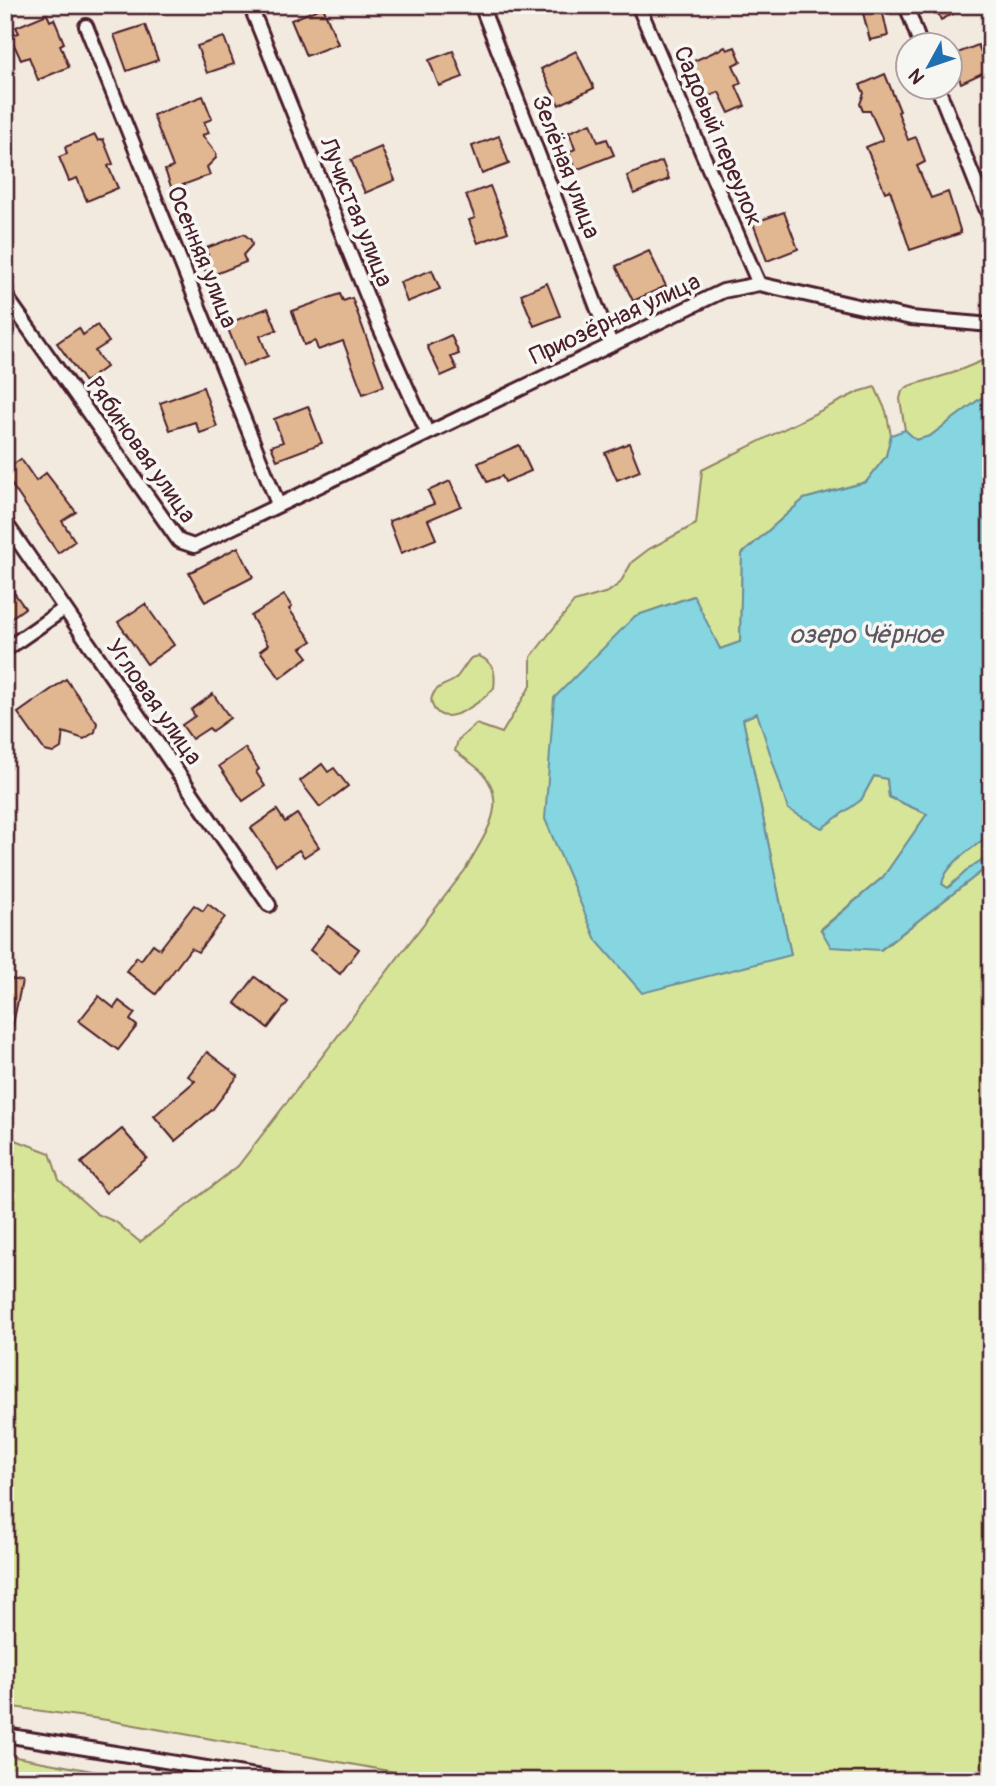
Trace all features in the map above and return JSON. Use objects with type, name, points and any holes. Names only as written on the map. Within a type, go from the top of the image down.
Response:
[{"type":"street","name":"Лучистая улица","points":[[250,5],[379,326],[427,432]]},
{"type":"street","name":"Зелёная улица","points":[[481,5],[611,344]]},
{"type":"street","name":"Садовый переулок","points":[[638,5],[758,284]]},
{"type":"street","points":[[905,5],[916,32]]},
{"type":"street","name":"Осенняя улица","points":[[86,26],[278,504]]},
{"type":"street","points":[[944,102],[991,221]]},
{"type":"street","name":"Приозёрная улица","points":[[278,504],[723,291],[758,284],[911,318],[991,325]]},
{"type":"street","name":"Рябиновая улица","points":[[5,295],[178,541],[194,546],[278,504]]},
{"type":"street","name":"Угловая улица","points":[[5,522],[268,905]]},
{"type":"street","points":[[5,650],[64,609]]},
{"type":"street","points":[[5,1735],[287,1781]]},
{"type":"green space","points":[[991,357],[991,401],[981,398],[930,436],[916,440],[905,430],[900,399],[902,391],[909,386],[953,373]]},
{"type":"green space","points":[[875,387],[886,411],[891,435],[886,456],[866,482],[804,499],[742,554],[740,642],[720,649],[693,596],[635,616],[791,955],[743,719],[758,713],[788,809],[861,800],[874,776],[887,779],[889,797],[927,814],[883,877],[821,929],[881,950],[991,864],[991,1781],[444,1781],[107,1720],[5,1706],[5,1136],[50,1153],[59,1180],[97,1214],[116,1222],[140,1242],[238,1166],[465,870],[486,833],[494,808],[494,796],[490,783],[481,771],[455,751],[458,740],[476,724],[502,733],[531,685],[531,657],[574,602],[608,592],[620,583],[632,562],[649,549],[696,524],[702,470],[858,392]]},
{"type":"green space","points":[[479,656],[493,669],[494,688],[459,713],[450,716],[437,712],[431,699],[434,693],[454,680],[471,658]]},
{"type":"green space","points":[[991,834],[991,854],[971,867],[948,888],[942,884],[949,869]]},
{"type":"green space","points":[[5,1755],[147,1781],[5,1781]]},
{"type":"water","name":"озеро Чёрное","points":[[981,398],[991,401],[991,834],[949,869],[942,884],[948,888],[971,867],[991,854],[991,864],[880,950],[831,947],[821,930],[883,877],[927,814],[889,797],[887,779],[874,776],[861,800],[822,828],[788,809],[757,713],[743,719],[791,955],[642,993],[596,940],[545,819],[554,698],[635,616],[694,596],[720,649],[740,642],[742,554],[804,499],[866,482],[886,456],[891,435],[905,430],[916,440],[930,436]]},
{"type":"building","points":[[934,5],[970,5],[941,20]]},
{"type":"building","points":[[323,7],[338,44],[306,56],[291,20]]},
{"type":"building","points":[[882,9],[888,36],[870,40],[863,13]]},
{"type":"building","points":[[47,14],[50,21],[54,19],[64,43],[60,45],[69,67],[38,80],[29,57],[21,60],[10,36],[19,33],[16,27]]},
{"type":"building","points":[[145,25],[158,60],[127,71],[114,35]]},
{"type":"building","points":[[224,37],[234,64],[207,73],[197,46]]},
{"type":"building","points":[[978,45],[989,70],[964,82],[964,50]]},
{"type":"building","points":[[725,47],[727,50],[735,47],[741,61],[733,65],[741,83],[736,86],[745,106],[729,113],[719,92],[701,100],[685,65]]},
{"type":"building","points":[[453,51],[463,77],[439,86],[429,60]]},
{"type":"building","points":[[576,51],[594,88],[559,105],[541,69]]},
{"type":"building","points":[[885,74],[908,140],[916,137],[925,162],[917,166],[931,198],[948,192],[961,233],[910,250],[890,190],[885,192],[866,147],[883,140],[870,111],[863,111],[860,104],[864,93],[860,85]]},
{"type":"building","points":[[203,96],[212,119],[204,122],[209,133],[202,135],[216,153],[216,158],[207,167],[210,175],[172,189],[165,170],[173,167],[153,115]]},
{"type":"building","points":[[591,123],[598,142],[607,139],[614,155],[576,170],[569,152],[575,149],[569,132]]},
{"type":"building","points":[[95,135],[98,141],[103,139],[113,164],[108,166],[118,188],[87,201],[77,178],[69,181],[59,157],[67,154],[65,147]]},
{"type":"building","points":[[499,136],[509,164],[482,174],[472,146]]},
{"type":"building","points":[[381,147],[395,180],[365,193],[351,160]]},
{"type":"building","points":[[662,161],[669,179],[634,194],[627,176]]},
{"type":"building","points":[[490,186],[508,232],[478,243],[469,220],[475,218],[466,195]]},
{"type":"building","points":[[784,212],[798,249],[767,261],[753,223]]},
{"type":"building","points":[[244,234],[251,240],[252,245],[243,255],[246,262],[208,277],[200,258],[208,255],[206,248]]},
{"type":"building","points":[[649,251],[666,286],[633,301],[616,266]]},
{"type":"building","points":[[432,270],[440,289],[407,302],[400,282]]},
{"type":"building","points":[[547,283],[560,316],[534,326],[521,294]]},
{"type":"building","points":[[340,294],[343,301],[352,298],[384,386],[363,394],[343,341],[318,350],[315,341],[304,345],[292,311]]},
{"type":"building","points":[[268,308],[277,330],[260,336],[268,356],[243,366],[226,324]]},
{"type":"building","points":[[97,325],[109,342],[95,351],[106,367],[85,382],[57,343],[79,328],[83,335]]},
{"type":"building","points":[[451,335],[459,354],[451,357],[457,369],[441,376],[427,346]]},
{"type":"building","points":[[203,387],[217,427],[200,433],[195,422],[170,430],[160,403]]},
{"type":"building","points":[[308,406],[322,443],[277,460],[271,446],[283,442],[274,419]]},
{"type":"building","points":[[629,443],[640,471],[617,480],[605,453]]},
{"type":"building","points":[[519,445],[531,471],[505,482],[502,476],[487,482],[478,463]]},
{"type":"building","points":[[21,459],[36,481],[46,473],[76,512],[62,521],[75,541],[58,553],[5,475],[5,470]]},
{"type":"building","points":[[450,481],[461,506],[428,520],[436,539],[401,553],[389,521],[434,504],[428,491]]},
{"type":"building","points":[[238,547],[253,577],[205,602],[189,573]]},
{"type":"building","points":[[5,580],[25,608],[5,622]]},
{"type":"building","points":[[284,595],[292,607],[289,609],[312,641],[301,648],[308,657],[280,678],[260,651],[268,645],[251,616]]},
{"type":"building","points":[[145,604],[174,645],[147,664],[118,622]]},
{"type":"building","points":[[66,679],[97,723],[95,732],[84,739],[63,732],[61,748],[53,753],[45,751],[18,713]]},
{"type":"building","points":[[213,694],[230,718],[212,731],[209,728],[192,739],[182,725],[195,716],[191,710]]},
{"type":"building","points":[[245,748],[259,769],[256,772],[265,786],[243,801],[219,766]]},
{"type":"building","points":[[322,764],[328,772],[334,768],[348,786],[320,807],[300,781]]},
{"type":"building","points":[[277,810],[285,822],[297,814],[319,847],[304,857],[299,850],[276,865],[251,828]]},
{"type":"building","points":[[208,904],[225,917],[198,952],[191,948],[156,994],[126,971],[137,957],[141,960],[153,944],[160,949],[194,905],[203,911]]},
{"type":"building","points":[[328,926],[359,949],[340,974],[310,950]]},
{"type":"building","points":[[255,977],[288,1002],[268,1028],[235,1003]]},
{"type":"building","points":[[5,978],[22,981],[11,1034],[5,1034]]},
{"type":"building","points":[[99,996],[114,1008],[119,1001],[135,1013],[130,1020],[137,1026],[118,1050],[79,1021]]},
{"type":"building","points":[[207,1052],[238,1076],[212,1110],[175,1141],[154,1116],[195,1081],[188,1076]]},
{"type":"building","points":[[122,1129],[147,1158],[106,1193],[81,1163]]}]
